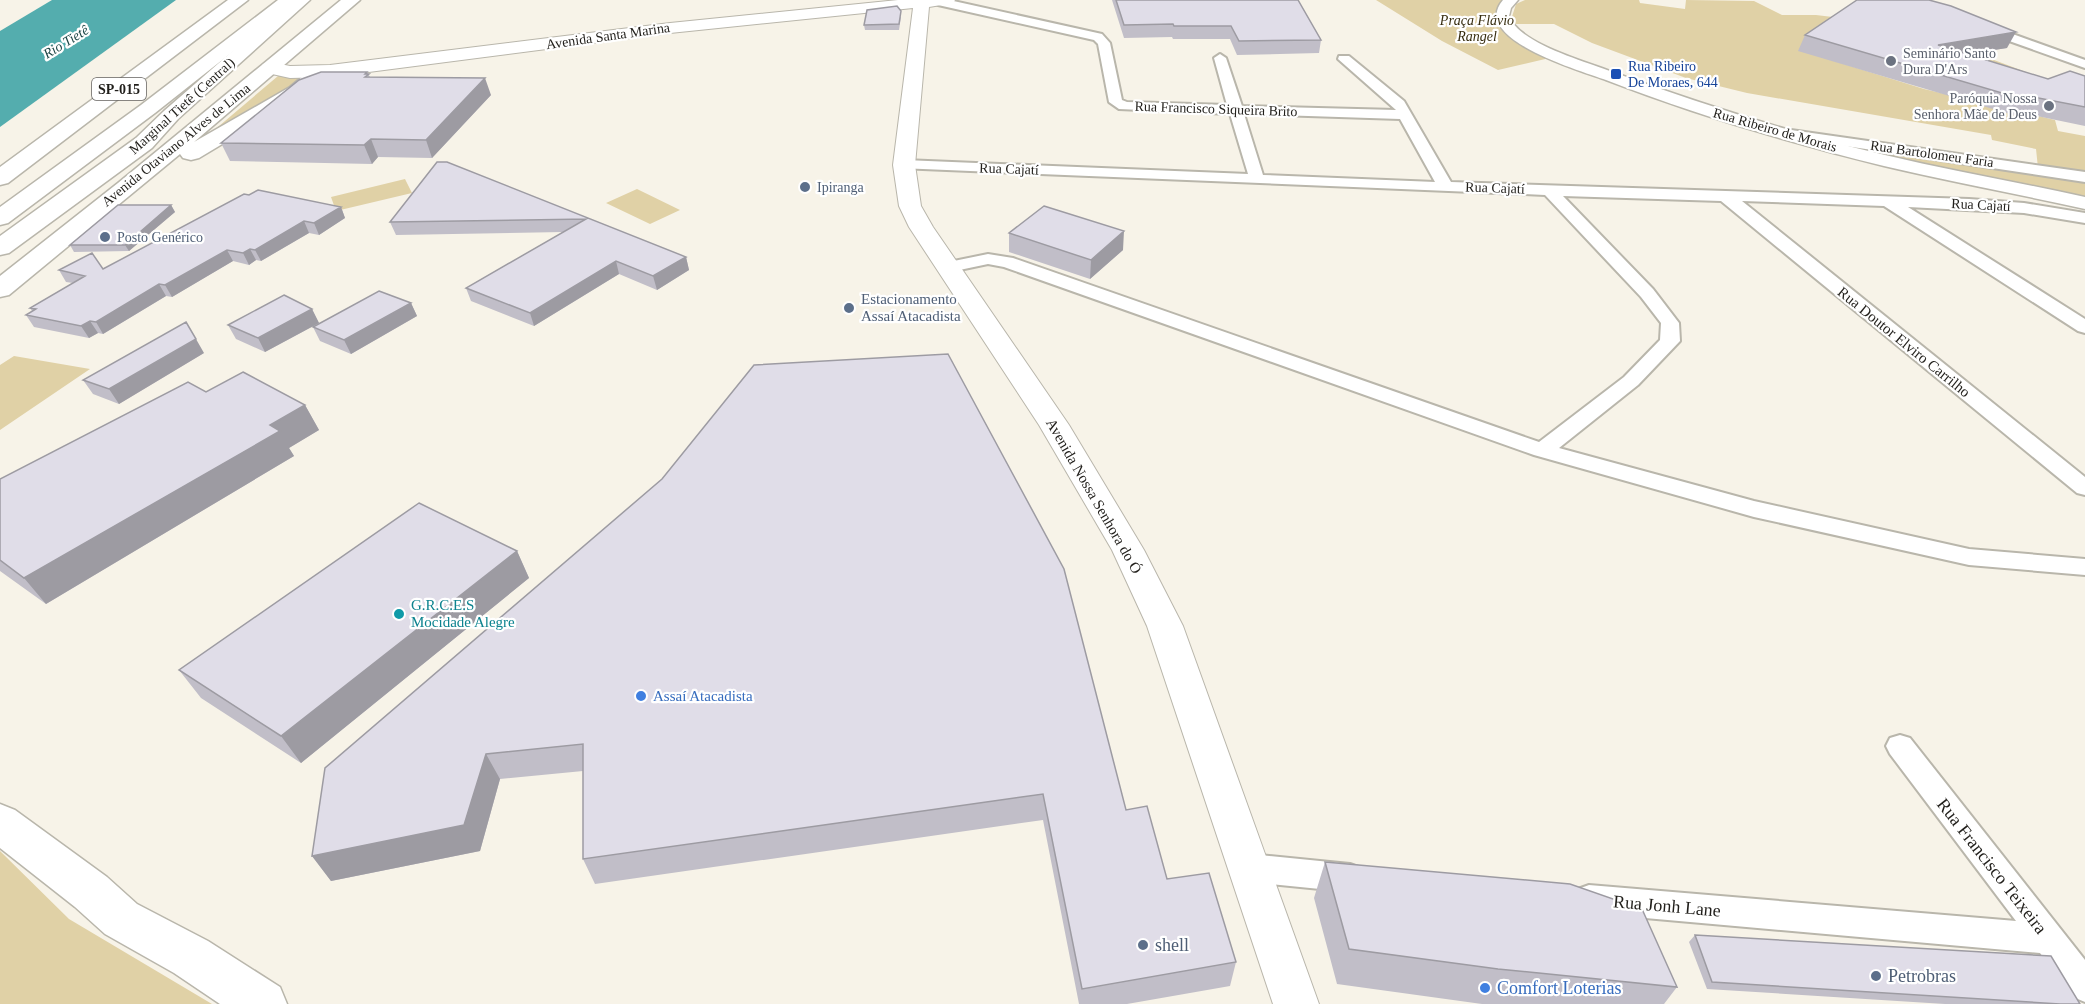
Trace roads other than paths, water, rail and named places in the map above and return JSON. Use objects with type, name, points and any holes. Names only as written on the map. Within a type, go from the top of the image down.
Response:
[{"type":"highway","name":"SP-015","points":[[0,178],[239,0]]},
{"type":"highway","points":[[0,218],[148,109],[289,0]]},
{"type":"highway","name":"Marginal Tietê (Central)","points":[[0,248],[144,142],[171,115],[301,0]]},
{"type":"highway","points":[[144,142],[336,0]]},
{"type":"highway","name":"Avenida Otaviano Alves de Lima","points":[[0,289],[126,188],[351,0]]},
{"type":"highway","points":[[126,188],[297,91],[314,76],[309,73]]},
{"type":"highway","points":[[0,823],[91,892],[121,919],[191,957],[263,1004]]},
{"type":"main road","name":"Avenida Santa Marina","points":[[270,68],[309,73],[670,28],[947,0]]},
{"type":"main road","name":"Avenida Nossa Senhora do Ó","points":[[925,1],[921,16],[904,165],[910,206],[921,227],[1054,425],[1128,550],[1165,626],[1296,1004]]},
{"type":"street","name":"Rua Ribeiro de Morais","points":[[1511,0],[1504,6],[1502,13],[1505,22],[1516,34],[1534,45],[1660,96],[1779,132],[1929,171],[2085,203]]},
{"type":"street","name":"Rua Francisco Siqueira Brito","points":[[925,1],[1098,37],[1104,43],[1116,102],[1120,105],[1405,115]]},
{"type":"street","points":[[1976,24],[2085,64]]},
{"type":"street","points":[[1220,58],[1257,179]]},
{"type":"street","points":[[1344,59],[1390,94],[1405,115],[1446,187]]},
{"type":"street","name":"Rua Bartolomeu Faria","points":[[1779,132],[2085,177]]},
{"type":"street","name":"Rua Cajatí","points":[[904,165],[1446,187],[1888,201],[2024,208],[2085,218]]},
{"type":"street","points":[[1542,450],[1631,381],[1670,341],[1670,323],[1659,308],[1549,190]]},
{"type":"street","name":"Rua Doutor Elviro Carrilho","points":[[1724,195],[2085,488]]},
{"type":"street","points":[[1888,201],[2085,327]]},
{"type":"street","points":[[950,267],[988,259],[1007,262],[1542,450],[1754,509],[1958,554],[2039,565],[2085,567]]},
{"type":"street","name":"Rua Francisco Teixeira","points":[[1900,746],[2085,986]]},
{"type":"street","points":[[1249,868],[1382,881]]},
{"type":"street","name":"Rua Jonh Lane","points":[[1560,896],[2048,939]]},
{"type":"water","name":"Rio Tietê","points":[[52,0],[176,0],[0,127],[0,31]]},
{"type":"place","name":"Seminário Santo Dura D'Ars","points":[[1891,61]]},
{"type":"place","name":"Rua Ribeiro De Moraes, 644","points":[[1616,74]]},
{"type":"place","name":"Paróquia Nossa Senhora Mãe de Deus","points":[[2049,106]]},
{"type":"place","name":"Ipiranga","points":[[805,187]]},
{"type":"place","name":"Posto Genérico","points":[[105,237]]},
{"type":"place","name":"Estacionamento Assaí Atacadista","points":[[849,308]]},
{"type":"place","name":"G.R.C.E.S Mocidade Alegre","points":[[399,614]]},
{"type":"place","name":"Assaí Atacadista","points":[[641,696]]},
{"type":"place","name":"shell","points":[[1143,945]]},
{"type":"place","name":"Petrobras","points":[[1876,976]]},
{"type":"place","name":"Comfort Loterias","points":[[1485,988]]},
{"type":"park label","name":"Praça Flávio Rangel","points":[[1477,28]]}]
